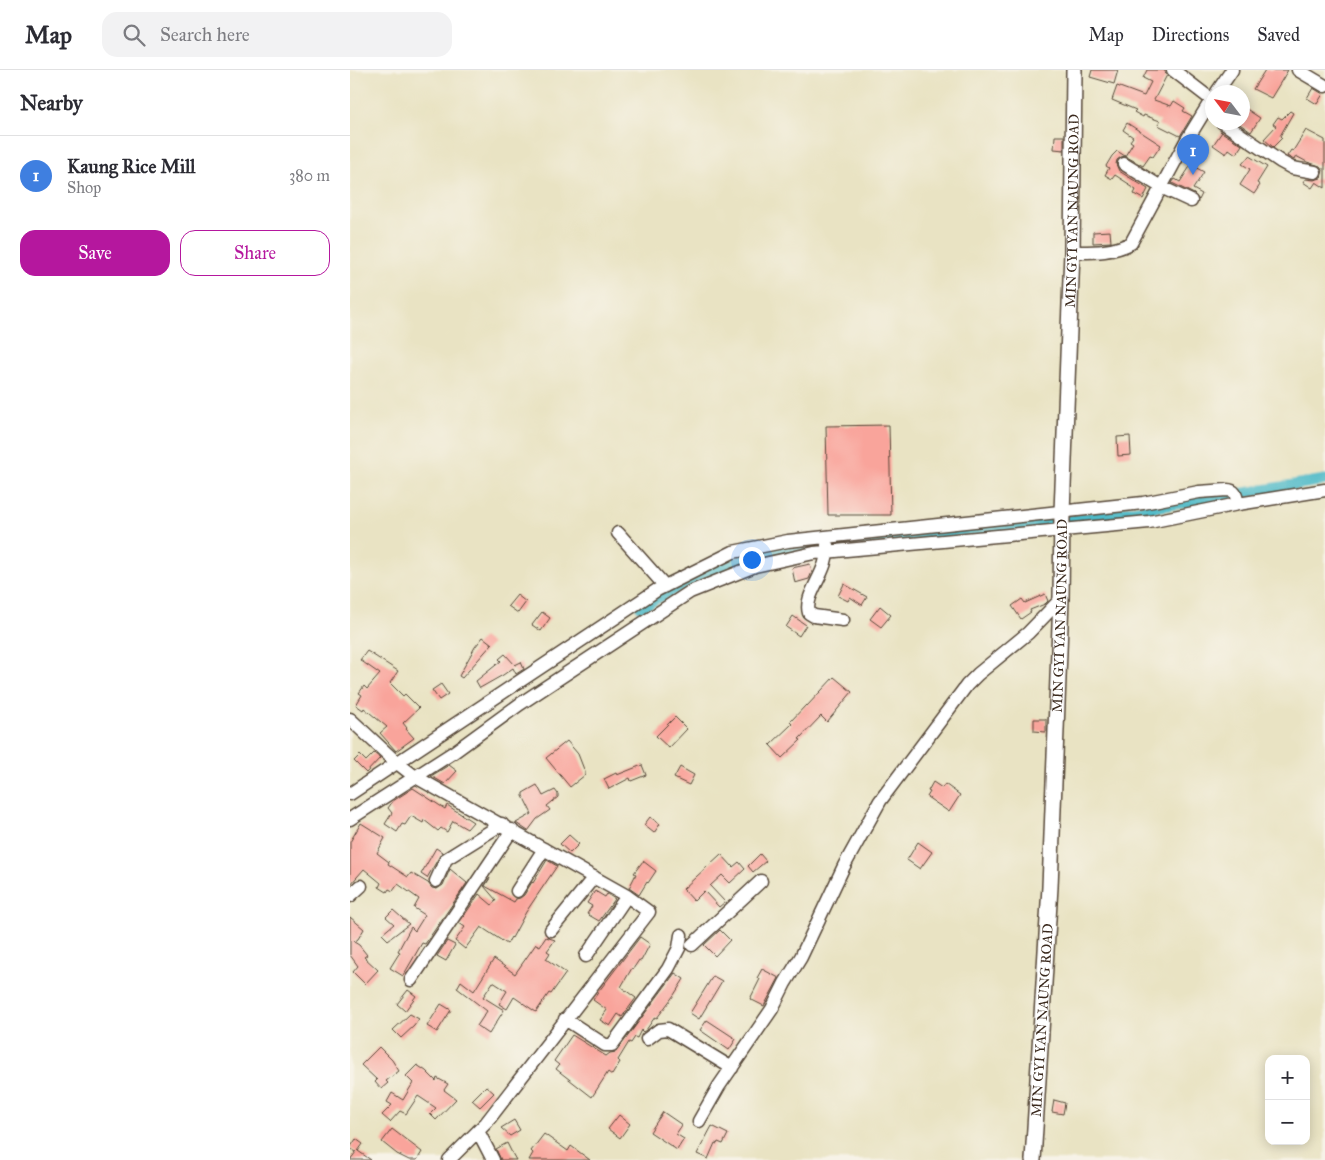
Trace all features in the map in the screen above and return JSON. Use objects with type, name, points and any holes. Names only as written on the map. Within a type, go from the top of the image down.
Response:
[{"type":"street","name":"MIN GYI YAN NAUNG ROAD","points":[[1034,1160],[1050,887],[1061,599],[1072,252],[1074,70]]},
{"type":"street","points":[[1173,70],[1205,95]]},
{"type":"street","points":[[1222,85],[1232,70]]},
{"type":"street","points":[[1298,70],[1325,86]]},
{"type":"street","points":[[1072,252],[1101,252],[1121,248],[1131,243],[1161,187],[1205,119]]},
{"type":"street","points":[[1234,130],[1292,168],[1315,172]]},
{"type":"street","points":[[1124,164],[1161,187],[1191,201]]},
{"type":"street","points":[[350,794],[665,586],[733,552],[788,541],[827,545],[1062,522],[1143,503],[1208,492],[1232,490],[1237,500]]},
{"type":"street","points":[[350,818],[454,752],[520,704],[690,592],[755,566],[814,553],[827,545],[868,532],[1062,522],[1149,522],[1237,500],[1325,490]]},
{"type":"street","points":[[618,533],[665,586]]},
{"type":"street","points":[[827,545],[826,564],[808,600],[807,607],[809,613],[814,616],[843,620]]},
{"type":"street","points":[[699,1121],[719,1086],[772,1009],[801,957],[844,866],[880,801],[967,685],[1028,633],[1061,599]]},
{"type":"street","points":[[350,719],[396,762],[414,776],[627,896],[648,912],[478,1131],[449,1160]]},
{"type":"street","points":[[436,880],[446,859],[507,827]]},
{"type":"street","points":[[411,980],[507,827]]},
{"type":"street","points":[[517,890],[544,849]]},
{"type":"street","points":[[551,930],[594,877]]},
{"type":"street","points":[[692,945],[761,881]]},
{"type":"street","points":[[350,896],[362,886]]},
{"type":"street","points":[[586,956],[627,896]]},
{"type":"street","points":[[566,1019],[605,1045],[612,1045],[668,969],[678,948],[681,935]]},
{"type":"street","points":[[647,1039],[659,1030],[668,1029],[732,1068]]},
{"type":"street","points":[[478,1131],[493,1160]]},
{"type":"building","points":[[1092,70],[1118,70],[1114,84],[1090,77]]},
{"type":"building","points":[[1147,70],[1164,70],[1167,75],[1154,100],[1171,106],[1174,101],[1185,108],[1183,111],[1192,116],[1180,136],[1158,125],[1160,121],[1144,115],[1143,117],[1134,112],[1136,110],[1112,100],[1117,86],[1144,96],[1151,82],[1143,78]]},
{"type":"building","points":[[1265,70],[1288,70],[1271,98],[1253,89]]},
{"type":"building","points":[[1313,88],[1323,94],[1317,104],[1307,98]]},
{"type":"building","points":[[1250,111],[1260,118],[1251,132],[1248,130],[1250,130]]},
{"type":"building","points":[[1290,111],[1293,113],[1280,136],[1282,138],[1273,147],[1264,139],[1276,126],[1273,124],[1278,117],[1282,119]]},
{"type":"building","points":[[1127,123],[1161,145],[1153,157],[1150,156],[1143,166],[1125,156],[1133,143],[1130,141],[1133,137],[1123,130]]},
{"type":"building","points":[[1306,130],[1325,140],[1325,188],[1316,182],[1312,188],[1303,182],[1305,179],[1314,180],[1321,178],[1323,170],[1320,166],[1296,156],[1294,160],[1287,156],[1291,150],[1293,151]]},
{"type":"building","points":[[1222,132],[1242,145],[1236,154],[1229,149],[1226,154],[1213,145]]},
{"type":"building","points":[[1055,136],[1064,136],[1064,150],[1054,149]]},
{"type":"building","points":[[1117,151],[1125,156],[1117,160],[1116,164],[1119,171],[1148,189],[1143,199],[1134,194],[1136,190],[1129,184],[1115,175],[1112,179],[1105,175],[1109,168],[1106,166]]},
{"type":"building","points":[[1249,156],[1267,167],[1257,183],[1260,185],[1254,194],[1240,185],[1250,169],[1242,164]]},
{"type":"building","points":[[1191,165],[1204,172],[1193,189],[1202,194],[1199,200],[1194,194],[1172,183],[1175,179],[1180,182]]},
{"type":"building","points":[[1110,231],[1111,242],[1093,243],[1093,232]]},
{"type":"building","points":[[889,425],[891,515],[828,515],[826,426]]},
{"type":"building","points":[[1130,436],[1131,455],[1118,456],[1117,437]]},
{"type":"building","points":[[810,564],[812,572],[809,579],[795,583],[792,568]]},
{"type":"building","points":[[844,584],[867,597],[862,605],[850,597],[848,601],[838,596]]},
{"type":"building","points":[[1045,594],[1048,601],[1030,610],[1031,612],[1021,619],[1012,606],[1022,599],[1025,603]]},
{"type":"building","points":[[517,595],[526,602],[518,613],[508,606]]},
{"type":"building","points":[[880,606],[891,615],[881,627],[870,619]]},
{"type":"building","points":[[542,612],[550,618],[541,631],[532,625]]},
{"type":"building","points":[[793,616],[806,625],[799,636],[786,627]]},
{"type":"building","points":[[483,637],[492,644],[462,678],[459,676],[475,647]]},
{"type":"building","points":[[367,651],[398,671],[390,683],[419,708],[403,723],[414,738],[396,751],[380,733],[387,727],[364,708],[363,710],[356,705],[362,695],[359,693],[364,686],[367,689],[380,674],[360,660]]},
{"type":"building","points":[[505,654],[515,665],[521,662],[524,669],[516,674],[513,668],[480,688],[476,681],[501,661],[499,659]]},
{"type":"building","points":[[834,677],[852,692],[827,722],[821,716],[799,739],[801,740],[782,758],[770,745],[792,724],[790,722]]},
{"type":"building","points":[[441,684],[448,694],[439,700],[432,690]]},
{"type":"building","points":[[675,717],[687,729],[669,748],[656,736]]},
{"type":"building","points":[[1034,719],[1046,719],[1046,732],[1034,731]]},
{"type":"building","points":[[567,741],[578,754],[585,772],[585,775],[570,787],[546,758]]},
{"type":"building","points":[[374,753],[380,758],[366,773],[354,761],[360,755],[366,761]]},
{"type":"building","points":[[449,765],[457,771],[445,784],[431,776]]},
{"type":"building","points":[[642,765],[646,775],[631,781],[630,778],[609,789],[604,779]]},
{"type":"building","points":[[680,767],[694,775],[689,785],[674,778]]},
{"type":"building","points":[[933,782],[942,788],[945,784],[960,795],[949,812],[927,797]]},
{"type":"building","points":[[537,785],[543,796],[555,790],[558,797],[547,806],[550,810],[537,819],[528,831],[516,823],[532,814],[523,793]]},
{"type":"building","points":[[413,788],[445,809],[447,805],[473,822],[467,829],[453,821],[447,832],[441,828],[438,831],[424,820],[423,823],[411,816],[405,825],[402,824],[397,832],[385,824],[392,813],[388,808],[393,801]]},
{"type":"building","points":[[650,817],[660,824],[654,833],[644,825]]},
{"type":"building","points":[[361,823],[385,838],[377,853],[389,862],[388,864],[408,877],[411,873],[428,883],[432,888],[437,889],[443,885],[450,869],[467,883],[425,944],[422,943],[403,976],[390,968],[400,952],[398,951],[411,927],[415,931],[425,915],[414,908],[419,899],[398,884],[393,891],[389,889],[387,892],[379,887],[381,883],[364,869],[350,885],[350,842]]},
{"type":"building","points":[[569,835],[579,844],[570,853],[560,844]]},
{"type":"building","points":[[918,842],[932,852],[920,869],[907,860]]},
{"type":"building","points":[[436,848],[442,852],[427,878],[421,874]]},
{"type":"building","points":[[721,854],[733,867],[739,862],[745,869],[730,883],[722,875],[710,886],[725,902],[719,907],[704,891],[694,901],[683,889]]},
{"type":"building","points":[[760,854],[766,861],[753,872],[748,866]]},
{"type":"building","points":[[547,860],[557,866],[507,944],[481,927],[465,949],[455,941],[465,927],[459,923],[479,894],[492,905],[496,900],[484,886],[490,878],[485,886],[514,902],[524,895]]},
{"type":"building","points":[[643,861],[656,871],[639,895],[629,888],[636,874],[634,873]]},
{"type":"building","points":[[595,891],[605,897],[607,894],[615,899],[599,921],[587,914],[592,906],[587,903]]},
{"type":"building","points":[[393,910],[409,924],[388,940],[382,934],[394,924],[386,917]]},
{"type":"building","points":[[350,917],[364,929],[354,942],[367,955],[364,957],[378,970],[365,984],[353,972],[358,966],[350,955]]},
{"type":"building","points":[[720,930],[730,940],[715,956],[704,945]]},
{"type":"building","points":[[546,937],[555,940],[547,951],[550,953],[546,959],[566,973],[551,994],[549,993],[536,1012],[514,997],[507,1009],[499,1004],[507,991],[493,982],[483,997],[504,1010],[489,1034],[477,1026],[487,1011],[457,988],[461,981],[474,991],[494,959],[515,974],[536,944],[540,946]]},
{"type":"building","points":[[640,937],[650,944],[641,961],[639,960],[632,968],[621,987],[636,998],[622,1017],[618,1014],[610,1026],[600,1020],[607,1010],[593,1000]]},
{"type":"building","points":[[447,941],[455,945],[446,961],[437,956]]},
{"type":"building","points":[[762,969],[779,978],[764,1006],[750,999],[760,979],[757,978]]},
{"type":"building","points":[[675,973],[684,979],[674,995],[646,1030],[643,1032],[641,1030],[637,1038],[635,1037],[631,1043],[629,1042],[618,1060],[620,1062],[612,1075],[608,1072],[592,1097],[556,1069],[559,1065],[554,1061],[572,1035],[606,1056],[616,1052]]},
{"type":"building","points":[[713,976],[722,981],[699,1019],[690,1013]]},
{"type":"building","points":[[408,990],[416,996],[405,1011],[397,1004]]},
{"type":"building","points":[[441,1004],[451,1010],[437,1032],[427,1026]]},
{"type":"building","points":[[410,1014],[419,1019],[401,1038],[393,1030]]},
{"type":"building","points":[[707,1020],[736,1039],[729,1050],[700,1030]]},
{"type":"building","points":[[379,1047],[392,1060],[399,1071],[386,1081],[388,1083],[381,1089],[375,1082],[377,1080],[361,1065]]},
{"type":"building","points":[[417,1065],[436,1081],[437,1078],[448,1084],[444,1090],[456,1099],[436,1120],[430,1114],[436,1108],[418,1096],[406,1114],[400,1111],[390,1122],[382,1115],[392,1105],[387,1102],[392,1093],[403,1100],[413,1083],[406,1076]]},
{"type":"building","points":[[486,1086],[494,1093],[480,1107],[472,1100]]},
{"type":"building","points":[[1054,1100],[1065,1103],[1063,1114],[1052,1112]]},
{"type":"building","points":[[663,1112],[682,1125],[676,1134],[684,1139],[677,1150],[650,1132]]},
{"type":"building","points":[[619,1115],[630,1124],[620,1138],[608,1129]]},
{"type":"building","points":[[514,1120],[520,1130],[510,1136],[501,1128]]},
{"type":"building","points":[[712,1126],[728,1134],[723,1144],[715,1143],[708,1159],[697,1154]]},
{"type":"building","points":[[392,1129],[422,1152],[417,1160],[409,1160],[397,1154],[382,1142]]},
{"type":"building","points":[[544,1134],[568,1151],[571,1146],[590,1160],[529,1160],[533,1153],[531,1151]]},
{"type":"building","points":[[356,1139],[363,1144],[358,1151],[371,1160],[350,1160],[356,1152],[350,1148]]},
{"type":"building","points":[[507,1143],[516,1160],[501,1160],[496,1149]]},
{"type":"waterway","points":[[641,607],[721,567],[750,558],[814,545],[1080,519],[1325,480]]},
{"type":"place","name":"Kaung Rice Mill","points":[[1193,175]]}]
